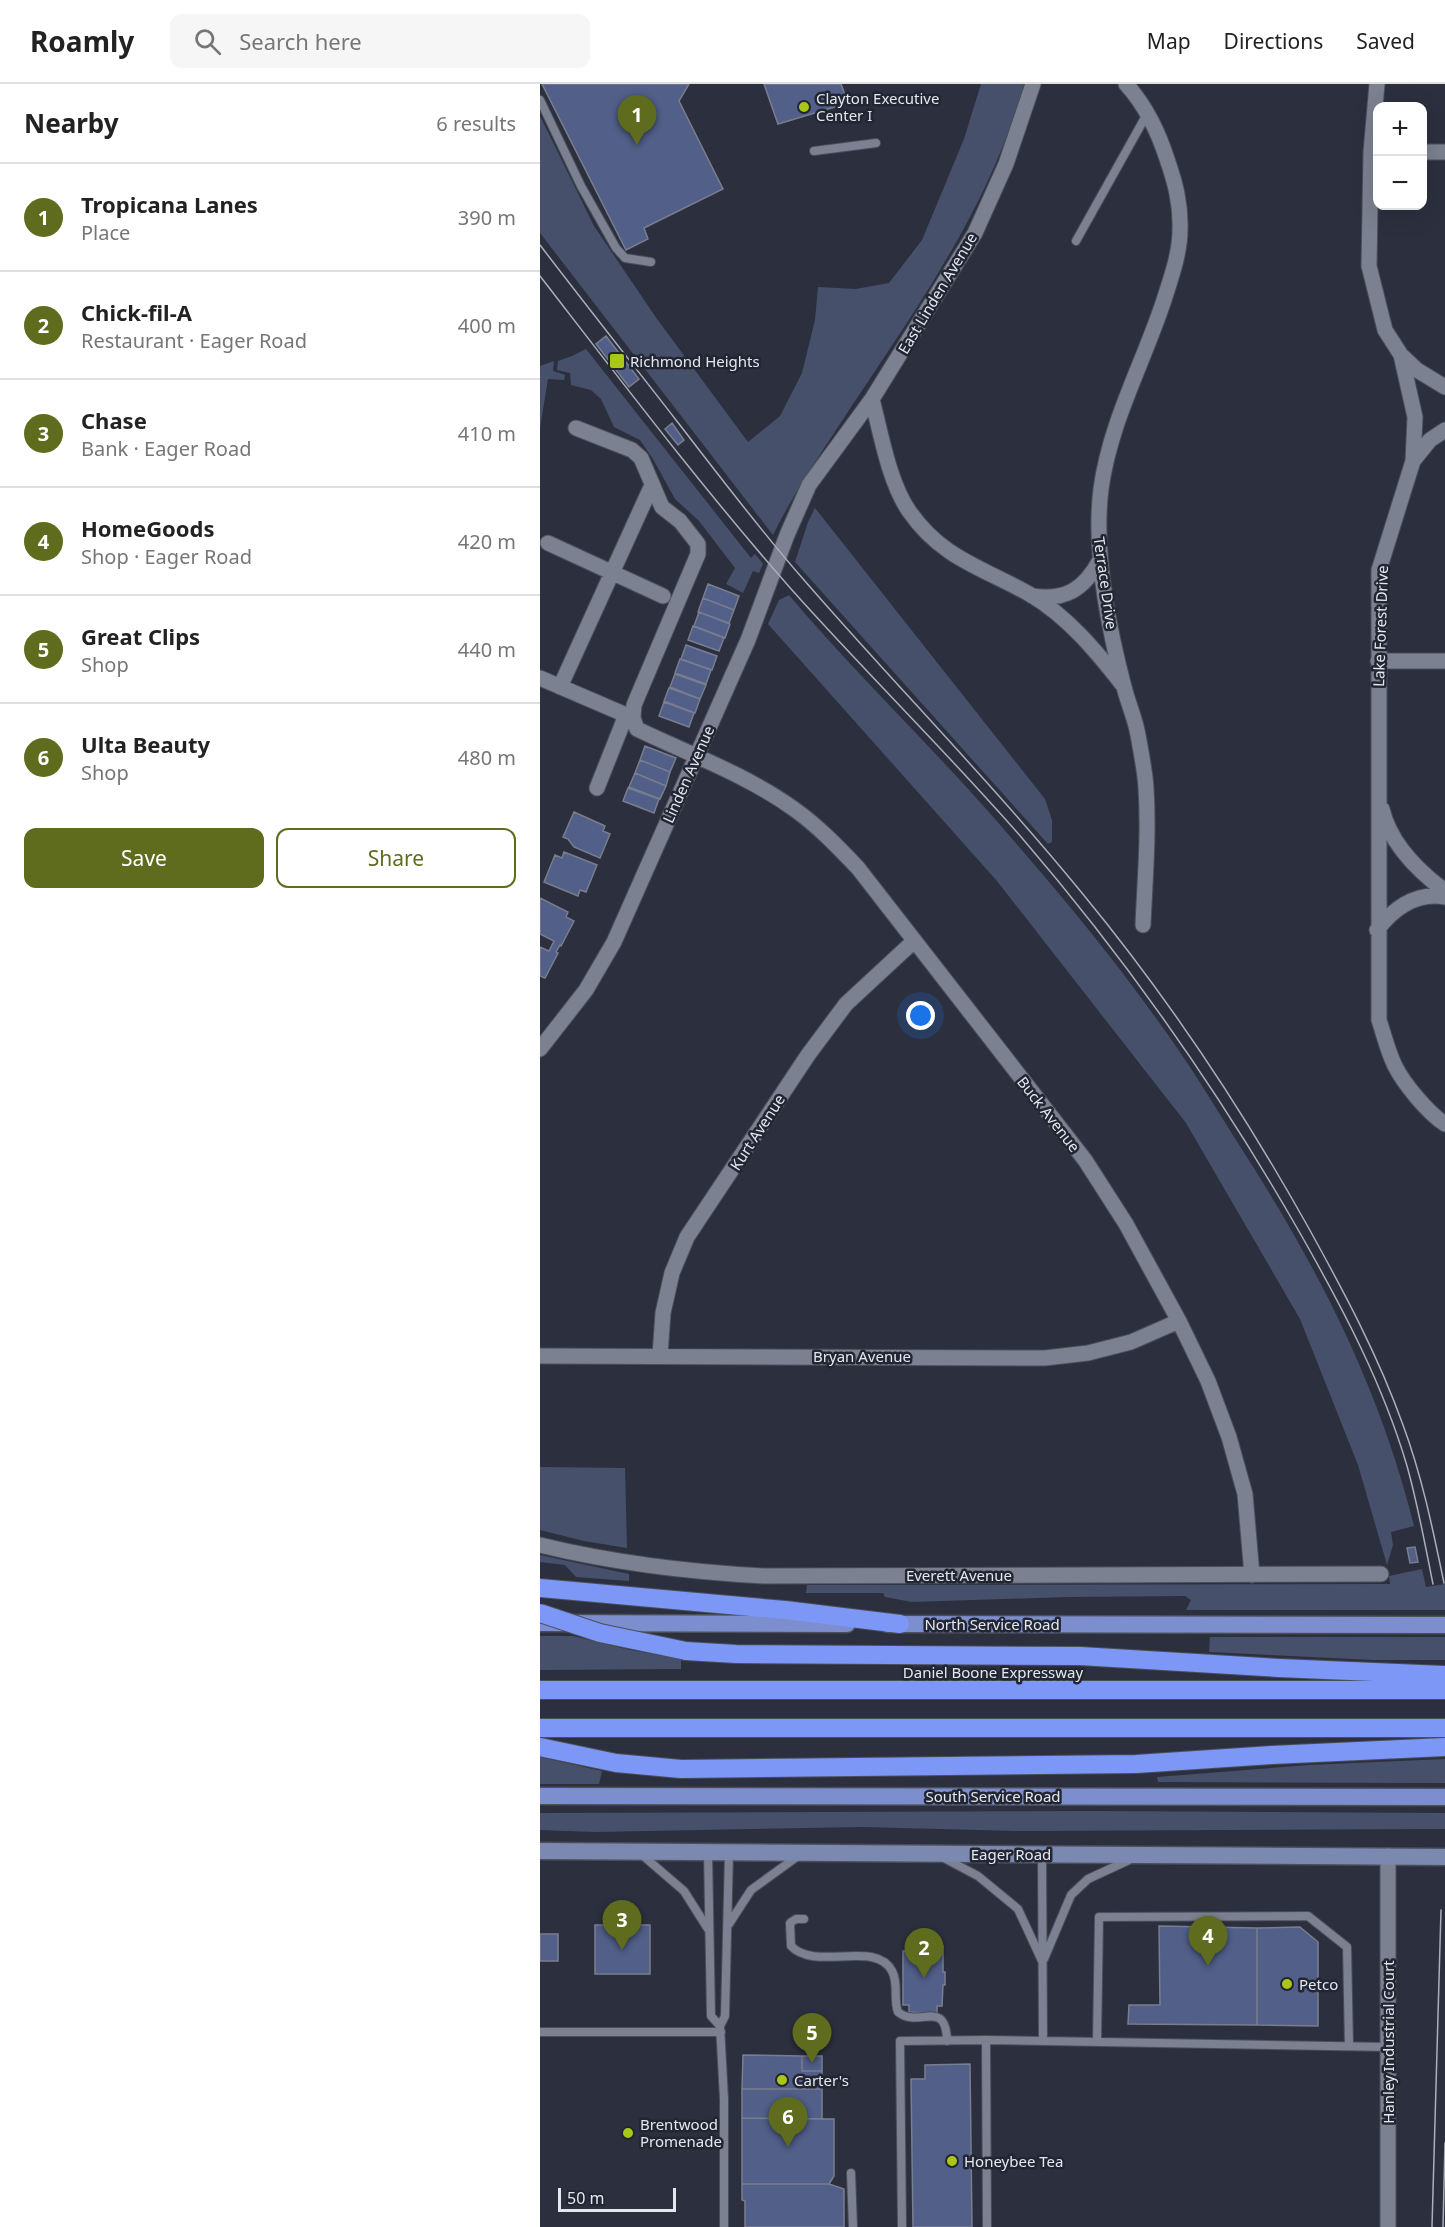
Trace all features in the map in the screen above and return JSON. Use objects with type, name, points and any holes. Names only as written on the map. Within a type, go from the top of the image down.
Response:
[{"type":"highway","points":[[540,1588],[785,1610],[900,1624]]},
{"type":"highway","points":[[540,1613],[600,1633],[686,1651],[736,1654],[1080,1656],[1445,1675]]},
{"type":"highway","name":"Daniel Boone Expressway","points":[[540,1689],[1445,1690]]},
{"type":"highway","points":[[540,1728],[1445,1728]]},
{"type":"highway","points":[[540,1747],[616,1763],[681,1769],[1100,1765],[1445,1747]]},
{"type":"main road","name":"North Service Road","points":[[540,1623],[1445,1625]]},
{"type":"main road","name":"South Service Road","points":[[540,1796],[1445,1797]]},
{"type":"main road","name":"Eager Road","points":[[540,1851],[1445,1857]]},
{"type":"main road","name":"Eager Road","points":[[540,1862],[576,1853]]},
{"type":"street","name":"East Linden Avenue","points":[[809,485],[872,399],[975,233],[1006,164],[1033,84]]},
{"type":"street","name":"Terrace Drive","points":[[1125,84],[1140,100],[1162,144],[1178,190],[1180,231],[1173,274],[1108,448],[1100,499],[1097,539],[1124,687],[1137,731],[1146,786],[1147,844],[1143,925]]},
{"type":"street","name":"Lake Forest Drive","points":[[1376,102],[1377,84]]},
{"type":"street","points":[[1427,152],[1445,152]]},
{"type":"street","name":"Lake Forest Drive","points":[[1374,156],[1369,266],[1385,330],[1401,355],[1415,417],[1413,461],[1379,570],[1377,930],[1379,1020],[1396,1067],[1417,1097],[1438,1120],[1445,1124]]},
{"type":"street","points":[[1401,355],[1417,370],[1445,387]]},
{"type":"street","points":[[872,399],[895,483],[908,510],[922,528],[960,560],[1032,596],[1062,617],[1096,651],[1124,687]]},
{"type":"street","points":[[576,428],[632,450],[641,458],[662,507],[680,521],[698,544],[698,554],[597,788]]},
{"type":"street","points":[[1413,461],[1430,440],[1445,430]]},
{"type":"street","points":[[560,687],[652,485]]},
{"type":"street","name":"Linden Avenue","points":[[540,1049],[586,990],[614,942],[748,640],[787,535],[809,485]]},
{"type":"street","points":[[548,543],[663,596]]},
{"type":"street","points":[[1032,596],[1047,598],[1066,595],[1084,583],[1100,560]]},
{"type":"street","points":[[1378,661],[1445,661]]},
{"type":"street","name":"Buck Avenue","points":[[540,678],[629,717],[637,729],[754,784],[792,808],[822,831],[858,868],[1085,1160],[1126,1224],[1179,1321],[1208,1382],[1229,1437],[1245,1494],[1252,1575]]},
{"type":"street","points":[[1378,788],[1385,820],[1396,843],[1430,880],[1445,891]]},
{"type":"street","points":[[1377,930],[1389,915],[1419,897],[1435,895],[1445,897]]},
{"type":"street","name":"Kurt Avenue","points":[[660,1355],[663,1313],[672,1273],[687,1237],[808,1055],[846,1004],[914,941]]},
{"type":"street","name":"Bryan Avenue","points":[[540,1356],[1045,1358],[1088,1353],[1120,1345],[1179,1321]]},
{"type":"street","name":"Everett Avenue","points":[[540,1545],[576,1554],[637,1564],[713,1573],[764,1576],[1381,1574]]},
{"type":"street","name":"Hanley Industrial Court","points":[[1388,1856],[1388,2227]]},
{"type":"lane","points":[[540,100],[581,186],[616,248],[625,258],[651,262]]},
{"type":"lane","points":[[1076,241],[1147,114]]},
{"type":"lane","points":[[814,151],[876,143]]},
{"type":"lane","points":[[640,1853],[684,1891],[709,1931]]},
{"type":"lane","points":[[708,1853],[711,2016],[720,2029]]},
{"type":"lane","points":[[724,2227],[724,2099],[720,2029],[725,2016],[729,1853]]},
{"type":"lane","points":[[728,1925],[751,1890],[802,1853]]},
{"type":"lane","points":[[935,1853],[978,1876],[1018,1909],[1043,1964]]},
{"type":"lane","points":[[1042,1854],[1043,2041]]},
{"type":"lane","points":[[1043,1964],[1071,1895],[1088,1879],[1139,1855]]},
{"type":"lane","points":[[1097,2041],[1099,1917],[1308,1916],[1347,1947],[1349,2046]]},
{"type":"lane","points":[[804,1919],[795,1919],[790,1923],[791,1946],[796,1951],[807,1957],[870,1957],[884,1961],[896,1980],[898,2012],[904,2016],[941,2019],[947,2026],[947,2041]]},
{"type":"lane","points":[[540,2032],[720,2029]]},
{"type":"lane","points":[[986,2040],[987,2227]]},
{"type":"lane","points":[[902,2227],[900,2041],[1097,2041],[1388,2047]]},
{"type":"lane","points":[[851,2173],[853,2227]]},
{"type":"shaded area","points":[[981,84],[1024,84],[993,170],[951,252],[810,470],[773,535],[540,233],[540,116],[594,226],[657,319],[748,442],[780,416],[802,373],[815,320],[818,287],[856,289],[889,283],[922,240],[964,139]]},
{"type":"shaded area","points":[[586,349],[751,558],[755,554],[763,564],[759,573],[753,571],[743,593],[726,584],[735,568],[699,521],[675,499],[640,440],[614,427],[601,399],[591,390],[571,385],[570,373],[557,370],[558,361]]},
{"type":"shaded area","points":[[554,361],[553,371],[565,375],[564,380],[548,379],[540,428],[540,366]]},
{"type":"shaded area","points":[[815,508],[1045,799],[1052,820],[1052,842],[1048,844],[795,562]]},
{"type":"shaded area","points":[[789,595],[981,804],[1085,926],[1178,1050],[1265,1186],[1318,1278],[1342,1326],[1383,1423],[1400,1474],[1414,1526],[1391,1532],[1393,1545],[1387,1565],[1358,1465],[1300,1319],[1186,1123],[997,881],[768,624],[779,600]]},
{"type":"shaded area","points":[[540,1467],[625,1468],[627,1548],[584,1541],[540,1530]]},
{"type":"shaded area","points":[[540,1555],[629,1574],[629,1581],[576,1577],[565,1565],[540,1562]]},
{"type":"shaded area","points":[[1422,1569],[1426,1587],[1445,1584],[1445,1610],[1186,1610],[1191,1600],[1185,1596],[912,1602],[885,1597],[883,1593],[806,1593],[807,1585],[1390,1584],[1389,1576]]},
{"type":"shaded area","points":[[540,1636],[573,1636],[630,1650],[681,1659],[681,1669],[540,1670]]},
{"type":"shaded area","points":[[1210,1637],[1445,1637],[1445,1660],[1374,1660],[1209,1652]]},
{"type":"shaded area","points":[[540,1757],[602,1771],[599,1784],[540,1784]]},
{"type":"shaded area","points":[[1445,1759],[1445,1783],[1158,1782],[1157,1777],[1309,1765]]},
{"type":"shaded area","points":[[1091,1811],[1445,1813],[1445,1829],[1022,1831],[862,1827],[595,1832],[540,1830],[540,1813]]},
{"type":"building","points":[[542,84],[689,84],[679,101],[723,189],[644,228],[648,239],[626,250]]},
{"type":"building","name":"Clayton Executive Center I","points":[[764,84],[841,84],[848,103],[778,124]]},
{"type":"building","points":[[606,336],[639,379],[629,387],[596,344]]},
{"type":"building","points":[[672,423],[684,440],[678,445],[665,429]]},
{"type":"building","points":[[708,584],[739,596],[734,610],[703,598]]},
{"type":"building","points":[[703,598],[734,610],[729,623],[698,612]]},
{"type":"building","points":[[699,612],[730,624],[725,638],[694,626]]},
{"type":"building","points":[[693,626],[724,638],[719,651],[688,640]]},
{"type":"building","points":[[686,645],[717,656],[712,670],[681,659]]},
{"type":"building","points":[[680,659],[711,670],[706,684],[675,673]]},
{"type":"building","points":[[675,674],[706,685],[700,699],[670,687]]},
{"type":"building","points":[[669,688],[700,699],[695,713],[664,701]]},
{"type":"building","points":[[664,702],[694,713],[689,727],[659,716]]},
{"type":"building","points":[[645,746],[676,758],[670,772],[640,760]]},
{"type":"building","points":[[640,760],[670,772],[666,786],[635,773]]},
{"type":"building","points":[[635,773],[666,786],[660,799],[629,787]]},
{"type":"building","points":[[628,788],[659,799],[654,813],[623,801]]},
{"type":"building","points":[[574,812],[605,826],[603,831],[610,834],[600,858],[574,847],[568,839],[563,837]]},
{"type":"building","points":[[564,852],[597,865],[586,892],[580,890],[578,896],[544,882],[555,855],[562,858]]},
{"type":"building","points":[[540,898],[568,912],[566,917],[574,921],[556,952],[558,953],[545,978],[540,976],[540,947],[549,951],[554,941],[540,934]]},
{"type":"building","points":[[1415,1547],[1418,1562],[1410,1563],[1407,1548]]},
{"type":"building","points":[[595,1925],[650,1925],[650,1974],[595,1974]]},
{"type":"building","points":[[1159,1926],[1257,1928],[1257,2025],[1128,2024],[1129,2005],[1160,2005]]},
{"type":"building","name":"Petco","points":[[1300,1927],[1318,1942],[1318,2026],[1257,2025],[1257,1928]]},
{"type":"building","points":[[540,1934],[558,1934],[558,1961],[540,1961]]},
{"type":"building","points":[[925,1940],[936,1940],[936,1946],[943,1946],[945,1985],[943,1985],[942,2006],[937,2006],[937,2014],[909,2012],[909,2005],[903,2005],[903,1951],[917,1951],[918,1946],[923,1946]]},
{"type":"building","name":"Carter's","points":[[743,2055],[802,2056],[802,2071],[822,2071],[822,2089],[742,2089]]},
{"type":"building","points":[[802,2056],[822,2056],[822,2071],[802,2071]]},
{"type":"building","points":[[970,2064],[972,2227],[913,2227],[911,2079],[925,2079],[925,2065]]},
{"type":"building","points":[[742,2089],[822,2089],[822,2119],[742,2118]]},
{"type":"building","points":[[742,2118],[834,2119],[834,2176],[829,2184],[742,2184]]},
{"type":"building","points":[[742,2184],[829,2184],[844,2189],[844,2227],[745,2227],[745,2201],[742,2200]]},
{"type":"tram line","points":[[540,245],[787,561],[1014,813],[1082,893],[1144,972],[1202,1054],[1230,1096],[1307,1225],[1371,1348],[1410,1444],[1444,1583]]},
{"type":"tram line","points":[[540,276],[663,435],[759,552],[820,621],[994,806],[1061,884],[1135,980],[1205,1079],[1238,1129],[1300,1233],[1374,1376],[1407,1466],[1433,1584]]},
{"type":"tram line","points":[[1432,2227],[1441,1910]]},
{"type":"tram line","points":[[1443,2227],[1445,2143]]},
{"type":"place","name":"Clayton Executive Center I","points":[[804,107]]},
{"type":"place","name":"Tropicana Lanes","points":[[637,145]]},
{"type":"place","name":"Richmond Heights","points":[[617,361]]},
{"type":"place","name":"Chase","points":[[622,1950]]},
{"type":"place","name":"HomeGoods","points":[[1208,1966]]},
{"type":"place","name":"Chick-fil-A","points":[[924,1978]]},
{"type":"place","name":"Petco","points":[[1287,1984]]},
{"type":"place","name":"Great Clips","points":[[812,2063]]},
{"type":"place","name":"Carter's","points":[[782,2080]]},
{"type":"place","name":"Brentwood Promenade","points":[[628,2133]]},
{"type":"place","name":"Ulta Beauty","points":[[788,2147]]},
{"type":"place","name":"Honeybee Tea","points":[[952,2161]]}]
